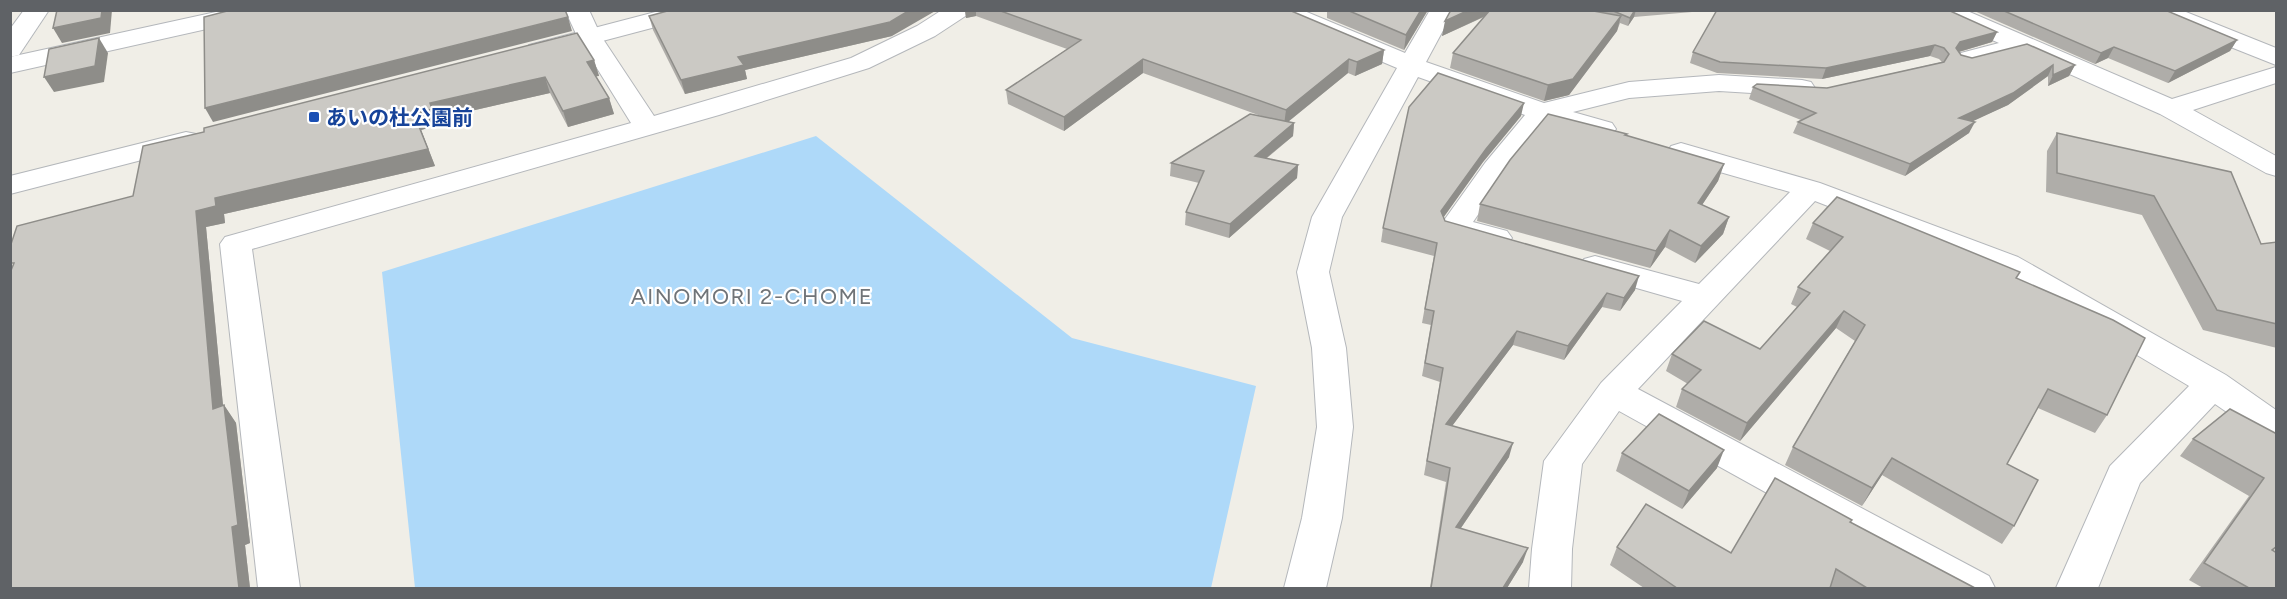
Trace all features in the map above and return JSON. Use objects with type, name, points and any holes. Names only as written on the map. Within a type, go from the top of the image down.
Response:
[{"type":"street","points":[[10,50],[37,10]]},
{"type":"street","points":[[10,65],[260,10]]},
{"type":"street","points":[[577,10],[589,36],[646,125]]},
{"type":"street","points":[[520,54],[693,10]]},
{"type":"street","points":[[279,588],[236,244],[646,125],[709,109],[860,63],[926,31],[959,10]]},
{"type":"street","points":[[1280,10],[1413,66],[1542,112],[1810,189],[2007,264],[2212,384],[2277,428]]},
{"type":"street","points":[[1305,588],[1322,518],[1335,428],[1329,348],[1313,272],[1327,217],[1413,66],[1442,10]]},
{"type":"street","points":[[1943,10],[2170,108],[2277,167]]},
{"type":"street","points":[[2157,10],[2277,57]]},
{"type":"street","points":[[1966,58],[2024,45]]},
{"type":"street","points":[[2170,108],[2277,75]]},
{"type":"street","points":[[1524,246],[1455,226],[1495,169],[1542,112],[1629,90],[1652,88],[1719,83],[1822,89]]},
{"type":"street","points":[[10,185],[207,135]]},
{"type":"street","points":[[1550,588],[1552,549],[1563,461],[1614,392],[1810,189]]},
{"type":"street","points":[[1569,258],[1706,297]]},
{"type":"street","points":[[2077,588],[2124,476],[2212,384]]},
{"type":"street","points":[[1614,392],[1974,588]]},
{"type":"water","points":[[816,136],[1072,338],[1256,386],[1211,588],[415,588],[382,272]]},
{"type":"building","points":[[57,10],[102,10],[101,18],[53,28]]},
{"type":"building","points":[[231,10],[565,10],[568,17],[205,108],[204,17]]},
{"type":"building","points":[[671,10],[910,10],[890,22],[738,57],[744,65],[681,80],[649,16]]},
{"type":"building","points":[[998,10],[1289,10],[1384,50],[1357,62],[1349,59],[1286,110],[1143,59],[1064,117],[1006,90],[1081,40]]},
{"type":"building","points":[[1347,10],[1421,10],[1406,35]]},
{"type":"building","points":[[1451,10],[1469,10],[1445,21]]},
{"type":"building","points":[[1490,10],[1588,10],[1621,16],[1573,79],[1548,85],[1453,53]]},
{"type":"building","points":[[1611,10],[1635,10],[1630,18]]},
{"type":"building","points":[[1717,10],[1948,10],[1997,32],[1960,42],[1956,48],[1961,55],[1972,58],[2027,44],[2075,65],[2053,75],[2053,65],[2013,93],[1959,118],[1975,122],[1910,164],[1798,122],[1816,113],[1753,87],[1757,84],[1827,88],[1944,62],[1949,54],[1944,48],[1935,45],[1826,68],[1720,62],[1693,52]]},
{"type":"building","points":[[2002,10],[2165,10],[2237,40],[2175,71],[2114,47],[2101,53]]},
{"type":"building","points":[[577,33],[594,60],[587,62],[609,98],[563,111],[545,77],[430,103],[432,109],[414,114],[428,149],[215,198],[216,206],[196,211],[213,409],[224,405],[238,525],[232,527],[239,588],[10,588],[10,273],[14,263],[10,263],[10,247],[17,226],[133,196],[143,146],[204,132],[204,128]]},
{"type":"building","points":[[99,38],[95,66],[44,77],[49,49]]},
{"type":"building","points":[[1438,73],[1524,103],[1486,149],[1441,211],[1445,221],[1639,276],[1624,298],[1607,293],[1568,346],[1517,331],[1446,424],[1513,443],[1456,527],[1528,548],[1503,588],[1431,588],[1450,468],[1427,461],[1443,368],[1425,363],[1434,311],[1425,309],[1437,243],[1383,228],[1409,107]]},
{"type":"building","points":[[1250,114],[1294,123],[1255,156],[1298,165],[1230,224],[1186,212],[1204,171],[1171,163]]},
{"type":"building","points":[[1548,114],[1627,134],[1625,135],[1724,164],[1698,203],[1729,217],[1701,246],[1670,230],[1656,251],[1480,204],[1510,160]]},
{"type":"building","points":[[2057,133],[2231,172],[2261,244],[2277,242],[2277,324],[2217,310],[2154,196],[2057,173]]},
{"type":"building","points":[[1837,197],[2020,272],[2016,278],[2113,320],[2145,338],[2107,415],[2048,389],[2007,464],[2038,480],[2014,526],[1892,458],[1872,488],[1793,447],[1865,325],[1844,311],[1747,423],[1682,389],[1701,370],[1672,354],[1704,321],[1760,349],[1810,293],[1798,287],[1843,237],[1813,223]]},
{"type":"building","points":[[2230,409],[2277,434],[2277,546],[2272,550],[2277,553],[2277,588],[2249,588],[2204,563],[2264,478],[2193,439]]},
{"type":"building","points":[[1659,414],[1724,450],[1689,491],[1622,453]]},
{"type":"building","points":[[1775,478],[1852,520],[1850,522],[1975,588],[1867,588],[1836,569],[1830,588],[1677,588],[1617,547],[1646,504],[1731,553]]},
{"type":"place","name":"あいの杜公園前","points":[[314,117]]},
{"type":"district","name":"AINOMORI 2-CHOME","points":[[752,296]]}]
